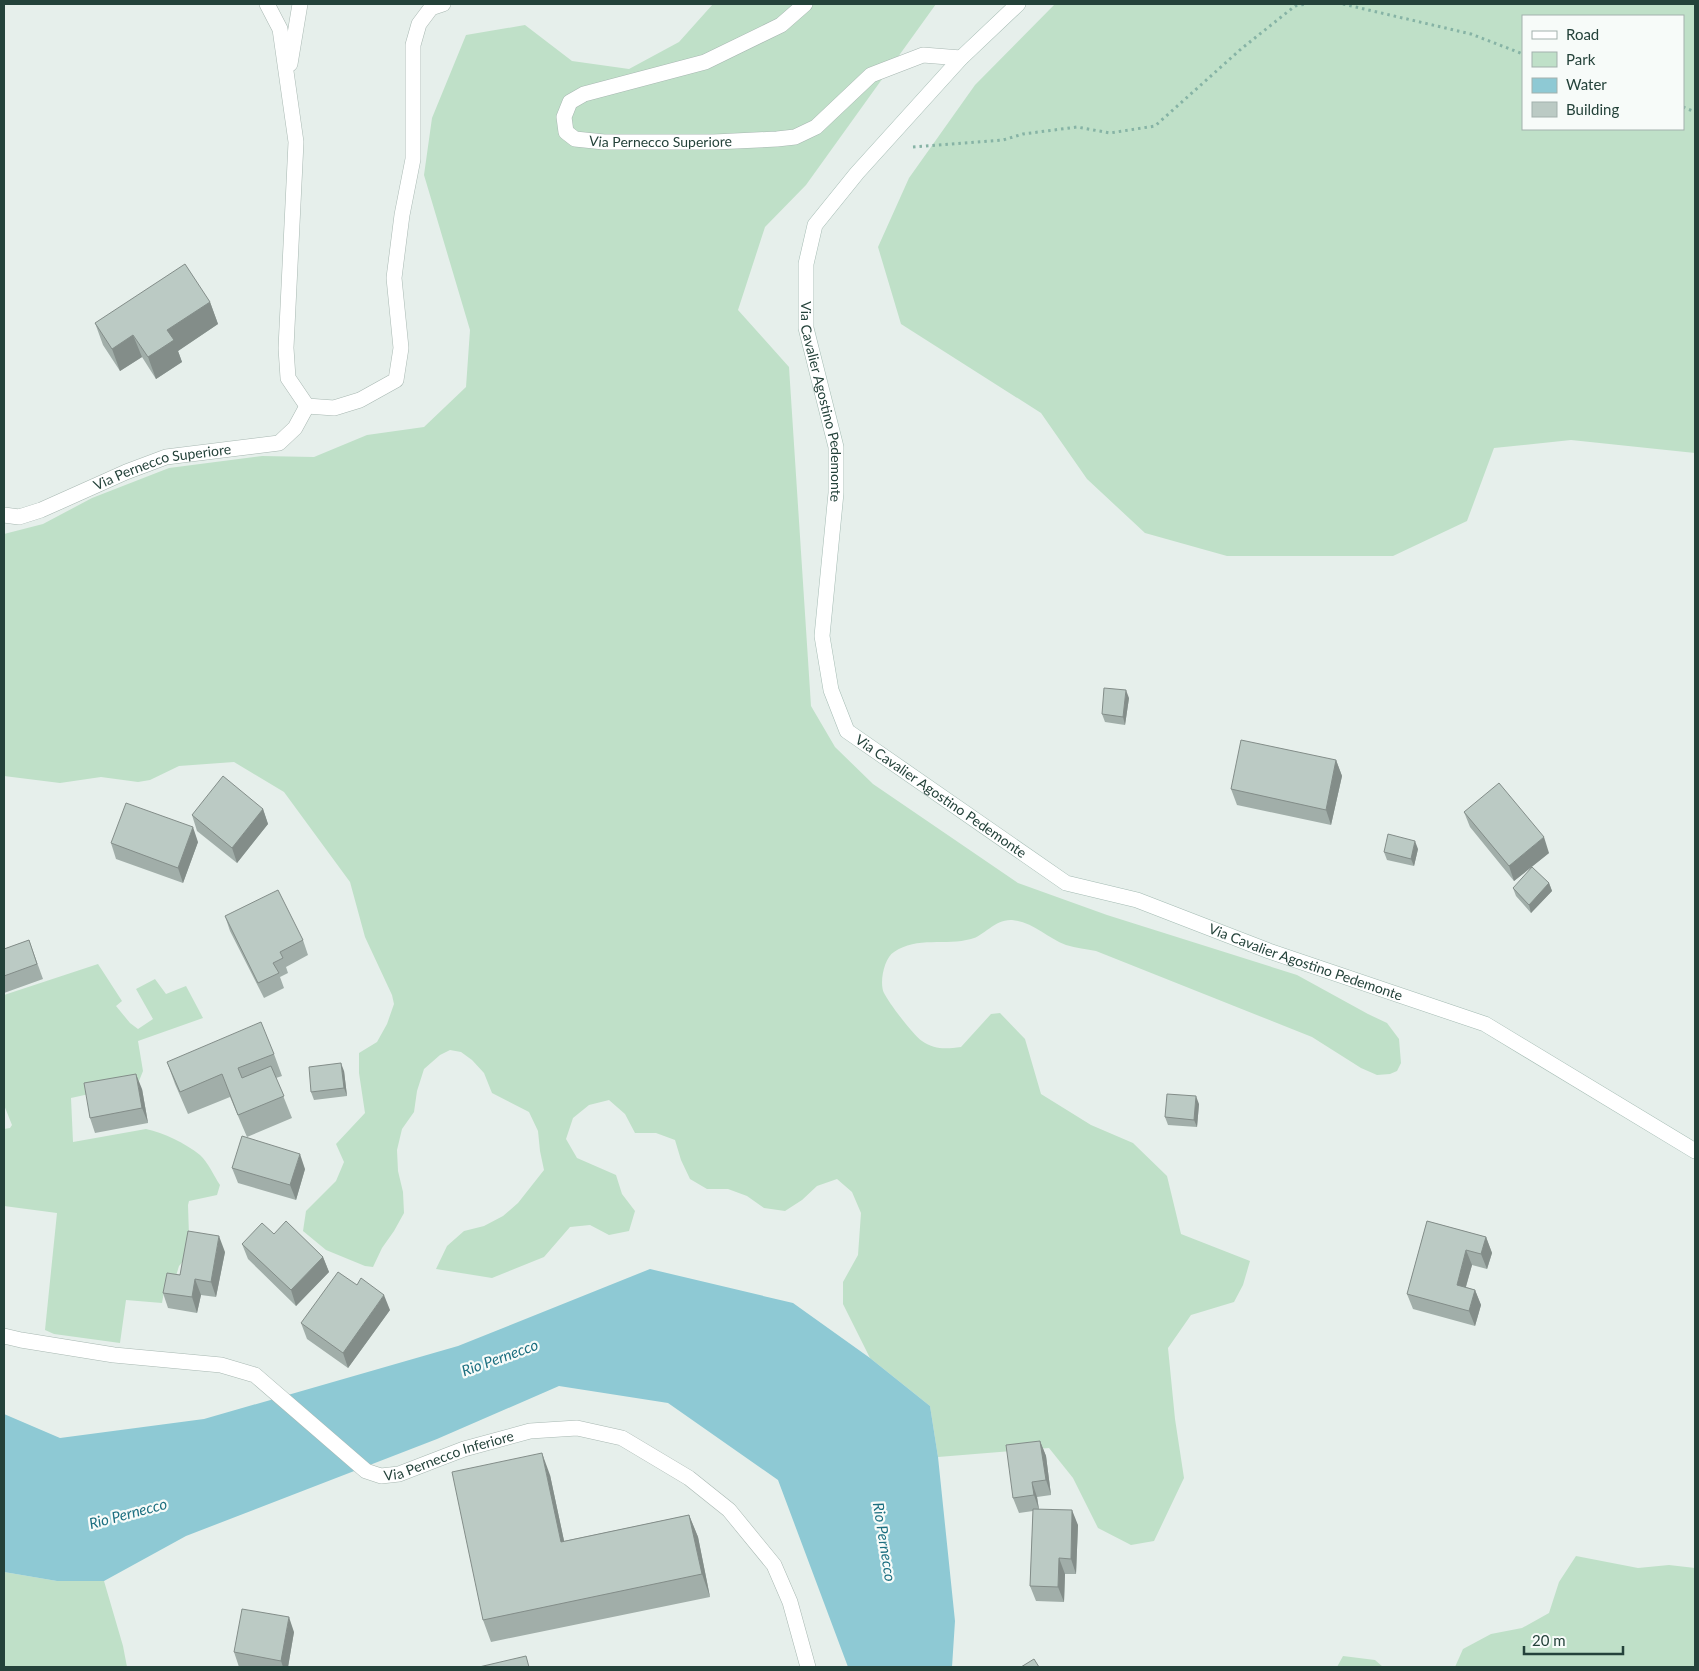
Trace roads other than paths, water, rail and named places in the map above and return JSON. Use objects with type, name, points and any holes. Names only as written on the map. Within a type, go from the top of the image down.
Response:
[{"type":"main road","points":[[267,4],[280,29],[296,142],[286,348],[288,378],[307,406],[334,408],[360,400],[396,380],[401,348],[394,278],[402,215],[413,159],[413,45],[419,24],[431,8],[443,4]]},
{"type":"main road","points":[[287,78],[300,4]]},
{"type":"main road","name":"Via Pernecco Superiore","points":[[805,4],[782,25],[706,62],[584,94],[570,102],[564,117],[566,132],[575,139],[604,142],[714,142],[795,136],[816,127],[871,75],[923,55],[961,58]]},
{"type":"main road","name":"Via Cavalier Agostino Pedemonte","points":[[1018,4],[961,58],[873,154],[815,225],[806,264],[806,328],[836,448],[836,493],[822,636],[831,690],[847,731],[1066,883],[1137,900],[1269,950],[1485,1024],[1695,1150]]},
{"type":"main road","name":"Via Pernecco Superiore","points":[[4,515],[19,517],[41,510],[126,472],[166,457],[279,442],[295,428],[307,406]]},
{"type":"main road","name":"Via Pernecco Inferiore","points":[[4,1336],[114,1355],[222,1365],[255,1375],[366,1471],[381,1476],[399,1474],[464,1449],[530,1431],[577,1428],[622,1438],[689,1478],[729,1510],[774,1565],[790,1602],[808,1667]]},
{"type":"water","name":"Rio Pernecco","points":[[650,1269],[793,1303],[870,1358],[930,1406],[938,1457],[955,1621],[952,1667],[848,1667],[778,1480],[668,1403],[559,1386],[437,1439],[186,1536],[104,1581],[57,1581],[4,1572],[4,1414],[60,1438],[204,1419],[458,1346]]}]
